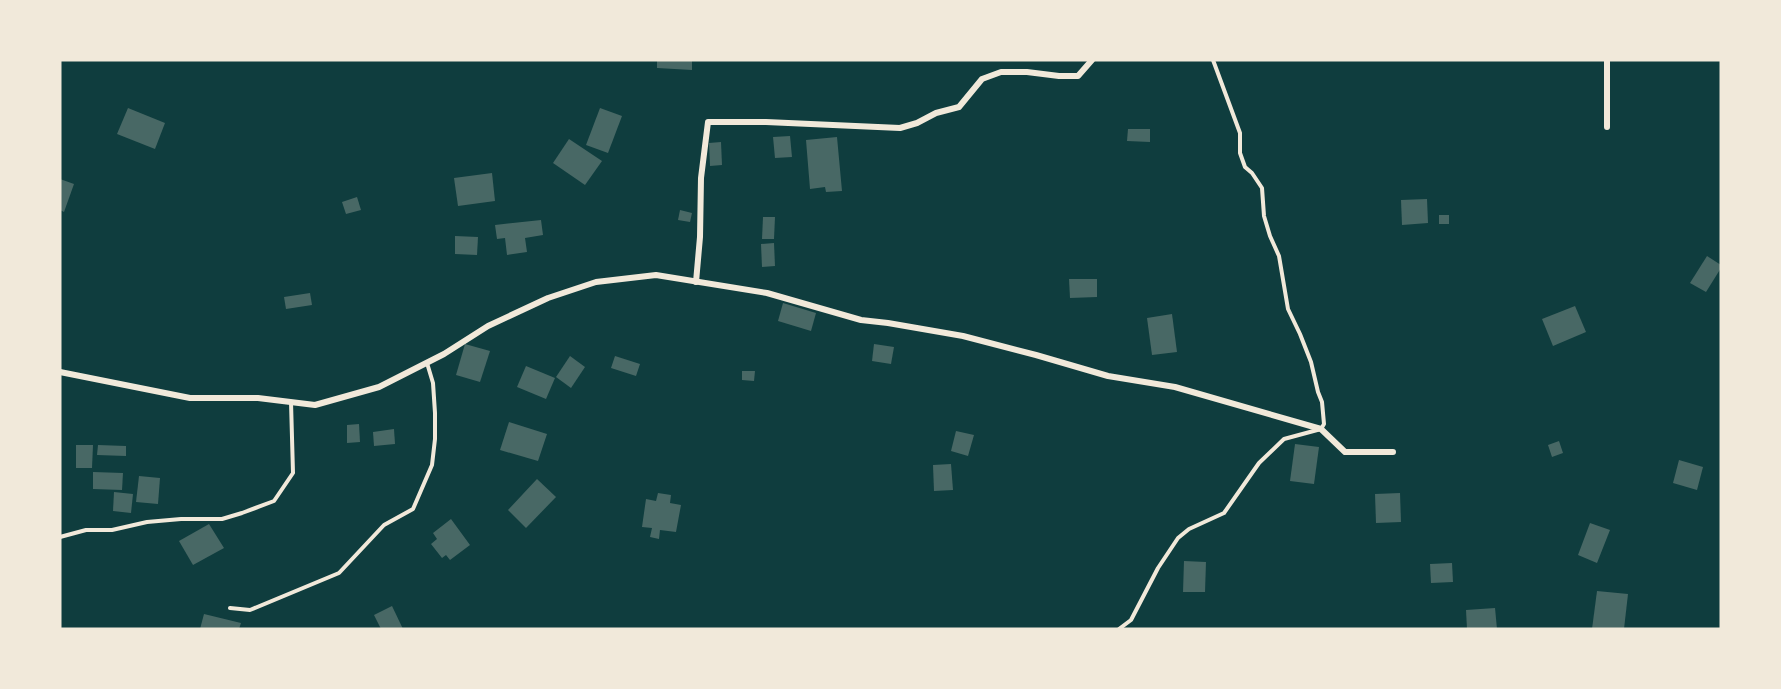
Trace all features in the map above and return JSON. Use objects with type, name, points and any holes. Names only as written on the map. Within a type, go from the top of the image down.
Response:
[{"type":"street","points":[[696,282],[700,237],[701,178],[708,122],[766,122],[900,128],[917,123],[936,112],[959,107],[982,79],[1001,72],[1078,76],[1092,60]]},
{"type":"street","points":[[1607,60],[1607,127]]},
{"type":"street","points":[[60,372],[190,398],[258,398],[315,405],[379,387],[444,354],[488,326],[548,298],[596,282],[656,275],[767,293],[861,320],[963,336],[1108,376],[1175,387],[1321,429],[1345,452],[1393,452]]},
{"type":"lane","points":[[1119,629],[1131,620],[1158,568],[1178,538],[1189,529],[1224,513],[1259,463],[1284,439],[1321,429],[1324,424],[1322,402],[1304,343],[1288,309],[1279,256],[1264,216],[1263,188],[1245,167],[1240,153],[1240,133],[1213,60]]},
{"type":"lane","points":[[230,608],[250,610],[339,573],[384,525],[413,509],[432,465],[435,439],[433,383],[427,363]]},
{"type":"lane","points":[[60,537],[86,530],[111,530],[147,522],[222,519],[274,501],[293,473],[291,402]]},
{"type":"building","points":[[657,60],[692,60],[692,70],[657,68]]},
{"type":"building","points":[[128,108],[165,123],[155,149],[117,134]]},
{"type":"building","points":[[600,108],[622,116],[608,153],[586,145]]},
{"type":"building","points":[[1128,129],[1150,129],[1150,142],[1127,141]]},
{"type":"building","points":[[790,136],[792,157],[775,158],[773,137]]},
{"type":"building","points":[[837,137],[842,191],[826,192],[825,187],[810,189],[806,140]]},
{"type":"building","points":[[569,139],[602,161],[585,185],[553,163]]},
{"type":"building","points":[[721,142],[722,165],[710,166],[709,143]]},
{"type":"building","points":[[492,173],[495,201],[458,206],[454,178]]},
{"type":"building","points":[[60,179],[74,184],[64,212],[60,210]]},
{"type":"building","points":[[357,197],[361,210],[346,214],[342,202]]},
{"type":"building","points":[[1427,199],[1428,223],[1402,225],[1401,200]]},
{"type":"building","points":[[680,210],[692,213],[690,222],[678,220]]},
{"type":"building","points":[[1439,215],[1449,215],[1449,224],[1439,224]]},
{"type":"building","points":[[763,217],[775,217],[774,239],[762,239]]},
{"type":"building","points":[[541,220],[543,235],[525,238],[527,252],[507,255],[505,238],[497,239],[495,225]]},
{"type":"building","points":[[455,236],[478,237],[477,255],[455,254]]},
{"type":"building","points":[[774,243],[775,266],[762,267],[761,244]]},
{"type":"building","points":[[1707,256],[1721,265],[1721,268],[1706,292],[1690,283]]},
{"type":"building","points":[[1069,279],[1097,279],[1097,297],[1070,298]]},
{"type":"building","points":[[310,293],[312,305],[286,309],[284,297]]},
{"type":"building","points":[[783,303],[816,313],[811,331],[778,321]]},
{"type":"building","points":[[1575,306],[1586,332],[1553,346],[1542,319]]},
{"type":"building","points":[[1172,314],[1177,352],[1152,355],[1147,318]]},
{"type":"building","points":[[465,344],[490,351],[480,382],[456,375]]},
{"type":"building","points":[[874,344],[894,347],[891,364],[872,361]]},
{"type":"building","points":[[570,356],[585,367],[571,388],[556,377]]},
{"type":"building","points":[[615,356],[640,364],[636,376],[611,368]]},
{"type":"building","points":[[526,366],[555,378],[546,399],[517,387]]},
{"type":"building","points":[[742,371],[755,371],[754,381],[742,380]]},
{"type":"building","points":[[509,422],[547,434],[538,461],[500,450]]},
{"type":"building","points":[[359,424],[360,442],[347,443],[347,425]]},
{"type":"building","points":[[394,429],[395,444],[374,446],[373,432]]},
{"type":"building","points":[[956,431],[974,435],[968,456],[951,451]]},
{"type":"building","points":[[1559,441],[1563,453],[1552,457],[1548,445]]},
{"type":"building","points":[[1295,444],[1319,447],[1314,484],[1290,481]]},
{"type":"building","points":[[76,445],[93,445],[92,468],[76,468]]},
{"type":"building","points":[[98,445],[126,446],[126,456],[97,455]]},
{"type":"building","points":[[1679,460],[1703,467],[1697,490],[1673,483]]},
{"type":"building","points":[[951,464],[953,490],[934,491],[933,465]]},
{"type":"building","points":[[93,472],[123,473],[122,490],[93,489]]},
{"type":"building","points":[[139,476],[160,478],[158,504],[136,502]]},
{"type":"building","points":[[537,479],[556,497],[526,528],[508,510]]},
{"type":"building","points":[[114,492],[133,494],[131,513],[113,511]]},
{"type":"building","points":[[658,493],[671,495],[670,503],[681,505],[676,532],[660,530],[659,539],[650,537],[652,528],[642,527],[646,499],[656,501]]},
{"type":"building","points":[[1400,493],[1401,522],[1376,523],[1375,494]]},
{"type":"building","points":[[451,519],[470,545],[450,560],[446,555],[442,558],[431,544],[437,539],[433,533]]},
{"type":"building","points":[[1590,523],[1610,530],[1597,563],[1578,555]]},
{"type":"building","points":[[209,524],[224,548],[193,565],[179,541]]},
{"type":"building","points":[[1184,561],[1206,562],[1205,592],[1183,592]]},
{"type":"building","points":[[1452,563],[1453,582],[1431,583],[1430,564]]},
{"type":"building","points":[[1597,591],[1628,594],[1624,629],[1592,629]]},
{"type":"building","points":[[392,606],[403,629],[381,629],[374,615]]},
{"type":"building","points":[[1495,608],[1497,629],[1467,629],[1466,610]]},
{"type":"building","points":[[204,614],[241,623],[239,629],[200,629]]}]
